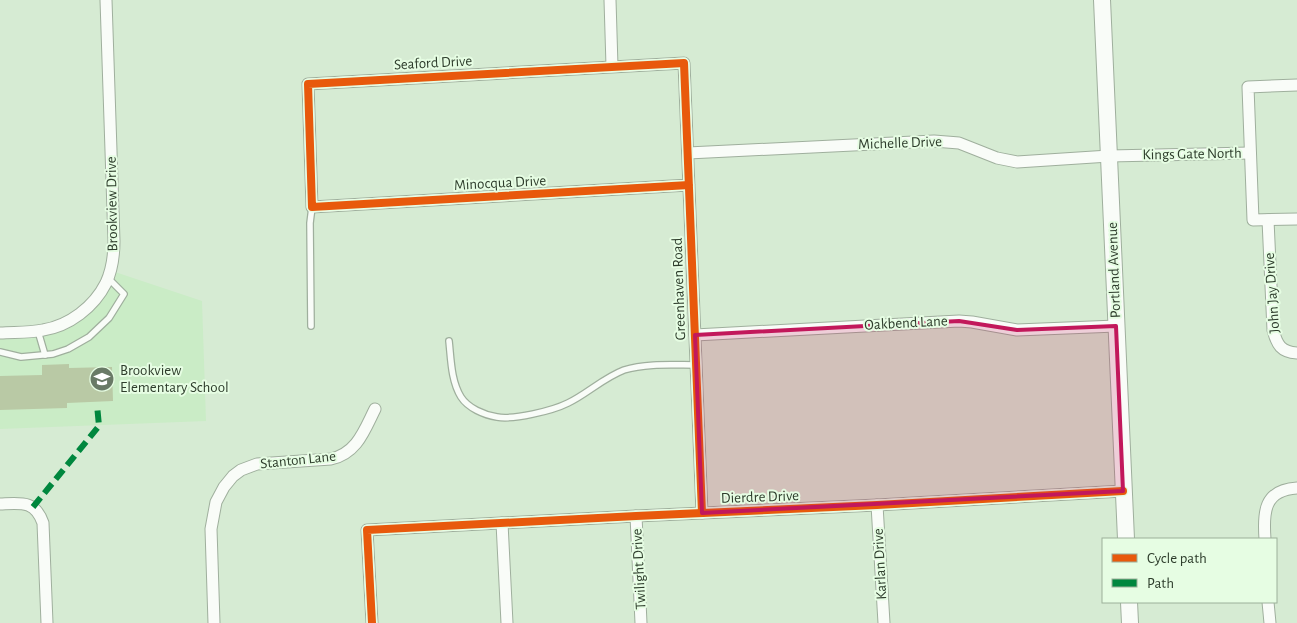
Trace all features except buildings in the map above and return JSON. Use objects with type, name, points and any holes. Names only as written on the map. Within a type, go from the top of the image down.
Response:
[{"type":"main road","name":"Portland Avenue","points":[[1102,0],[1126,538]]},
{"type":"main road","points":[[1128,603],[1130,623]]},
{"type":"street","name":"Brookview Drive","points":[[0,333],[38,331],[69,321],[90,305],[99,295],[108,278],[114,255],[114,241],[106,0]]},
{"type":"street","points":[[610,0],[612,66]]},
{"type":"street","name":"Seaford Drive","points":[[312,207],[308,84],[684,63]]},
{"type":"street","name":"Greenhaven Road","points":[[684,63],[702,513]]},
{"type":"street","name":"Kings Gate North","points":[[1109,156],[1250,153],[1248,86],[1297,85]]},
{"type":"street","name":"Michelle Drive","points":[[688,153],[934,140],[959,143],[997,158],[1017,162],[1109,156]]},
{"type":"street","points":[[1250,153],[1253,220],[1297,219]]},
{"type":"street","name":"Minocqua Drive","points":[[312,207],[689,185]]},
{"type":"street","name":"John Jay Drive","points":[[1268,220],[1273,330],[1276,341],[1282,349],[1290,353],[1297,353]]},
{"type":"street","name":"Oakbend Lane","points":[[695,335],[952,321],[972,322],[1017,330],[1116,326]]},
{"type":"street","name":"Stanton Lane","points":[[214,623],[211,529],[216,502],[224,486],[241,470],[257,464],[332,459],[348,453],[357,441],[374,409]]},
{"type":"street","points":[[1265,538],[1265,510],[1270,500],[1276,494],[1297,488]]},
{"type":"street","name":"Dierdre Drive","points":[[372,623],[367,530],[877,506],[1123,491]]},
{"type":"street","points":[[0,504],[27,504],[35,508],[40,515],[43,523],[47,623]]},
{"type":"street","name":"Karlan Drive","points":[[877,506],[884,623]]},
{"type":"street","name":"Twilight Drive","points":[[636,516],[641,623]]},
{"type":"street","points":[[502,523],[507,623]]},
{"type":"street","points":[[1268,603],[1270,623]]},
{"type":"lane","name":"Seaford Drive","points":[[311,326],[310,223],[312,207]]},
{"type":"lane","points":[[0,352],[21,356],[53,354],[68,349],[89,337],[109,318],[124,294],[108,278]]},
{"type":"lane","points":[[38,331],[45,355]]},
{"type":"lane","points":[[449,341],[454,383],[461,398],[479,412],[498,418],[522,416],[567,404],[624,370],[647,366],[696,365]]},
{"type":"highlighted area","points":[[959,321],[1017,330],[1116,326],[1123,491],[702,513],[695,335]]},
{"type":"shaded area","name":"Brookview Elementary School","points":[[115,272],[202,301],[206,421],[0,429],[0,337],[69,325]]},
{"type":"marked path","points":[[33,507],[99,426],[97,405]]},
{"type":"cycle path","points":[[689,185],[312,207],[308,84],[684,63],[688,176],[691,232],[702,513]]},
{"type":"cycle path","points":[[372,623],[367,530],[1123,491]]},
{"type":"place","name":"Brookview Elementary School","points":[[102,379]]}]
